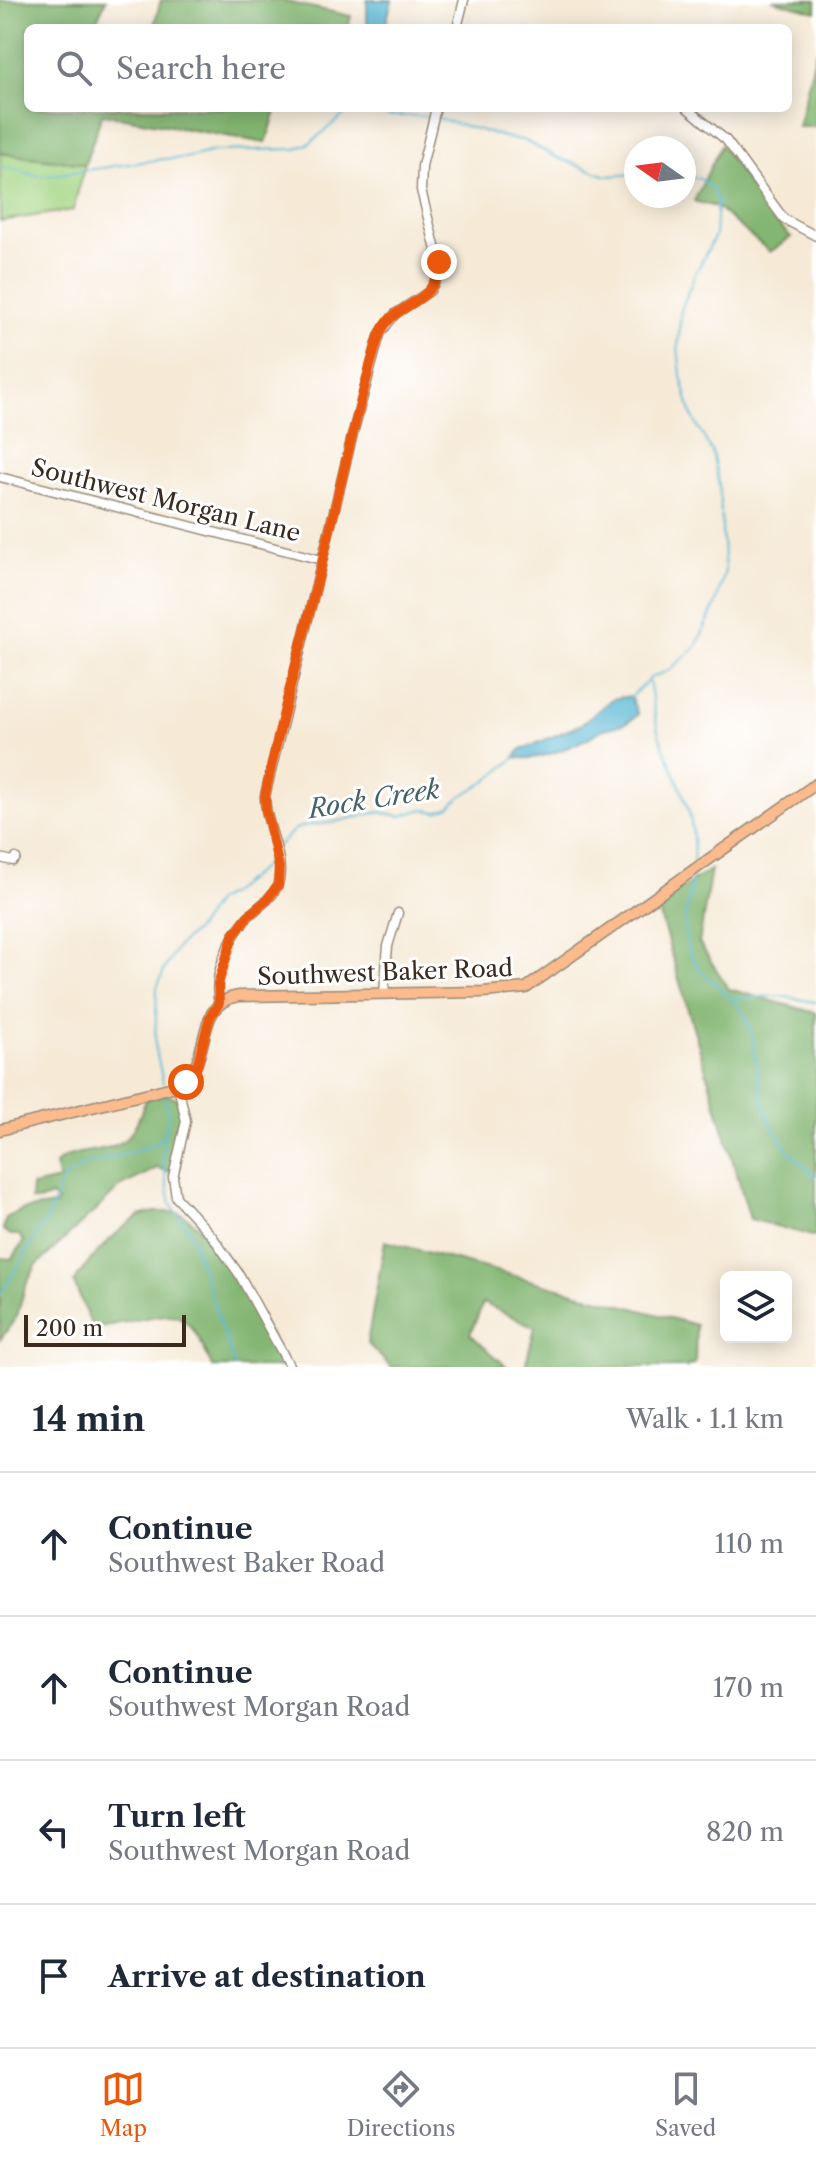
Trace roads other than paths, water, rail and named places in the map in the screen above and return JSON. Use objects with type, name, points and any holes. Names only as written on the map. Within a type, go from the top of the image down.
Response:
[{"type":"main road","name":"Southwest Baker Road","points":[[219,1003],[239,996],[508,991],[526,988],[816,784]]},
{"type":"main road","points":[[0,1130],[186,1082],[197,1066],[210,1017],[219,1003]]},
{"type":"street","points":[[458,24],[464,0]]},
{"type":"street","points":[[219,1003],[218,984],[233,936],[278,885],[279,867],[265,796],[380,334],[395,314],[430,291],[438,276],[436,250],[421,190],[422,166],[435,112]]},
{"type":"street","points":[[692,112],[726,140],[784,219],[816,236]]},
{"type":"street","name":"Southwest Morgan Lane","points":[[0,477],[322,560]]},
{"type":"street","points":[[0,858],[13,861],[16,858]]},
{"type":"street","points":[[384,993],[388,946],[398,913]]},
{"type":"street","points":[[178,1086],[186,1121],[173,1177],[176,1197],[212,1236],[239,1274],[290,1367]]},
{"type":"water","points":[[367,0],[392,0],[386,24],[367,24]]},
{"type":"water","points":[[630,696],[638,714],[627,723],[602,730],[549,754],[532,758],[515,757],[519,751],[582,724],[612,699]]},
{"type":"waterway","name":"Rock Creek","points":[[0,167],[46,176],[185,158],[214,151],[296,149],[310,143],[349,112]]},
{"type":"waterway","name":"Rock Creek","points":[[382,112],[388,116],[430,116]]},
{"type":"waterway","name":"Rock Creek","points":[[436,118],[523,140],[558,158],[607,176],[624,175]]},
{"type":"waterway","name":"Rock Creek","points":[[629,698],[652,677],[668,671],[696,647],[716,603],[725,571],[719,485],[712,452],[692,416],[681,376],[678,346],[681,310],[715,236],[717,200],[711,187],[696,178]]},
{"type":"waterway","points":[[649,681],[658,730],[689,812],[693,863]]},
{"type":"waterway","name":"Rock Creek","points":[[279,845],[295,829],[309,825],[379,812],[401,816],[423,809],[437,812],[450,807],[516,757]]},
{"type":"waterway","name":"Rock Creek","points":[[163,1083],[155,1045],[157,988],[165,968],[178,946],[197,929],[216,901],[261,869],[273,853]]},
{"type":"waterway","points":[[692,878],[685,927],[691,955],[704,974],[744,1014],[749,1024],[759,1081],[772,1126],[789,1151],[816,1177]]},
{"type":"waterway","points":[[734,998],[779,996],[816,1002]]},
{"type":"waterway","name":"Rock Creek","points":[[165,1094],[168,1118],[163,1162],[171,1205],[189,1230],[235,1367]]},
{"type":"waterway","points":[[0,1295],[47,1219],[63,1179],[82,1165],[133,1152],[154,1144],[163,1136]]}]
